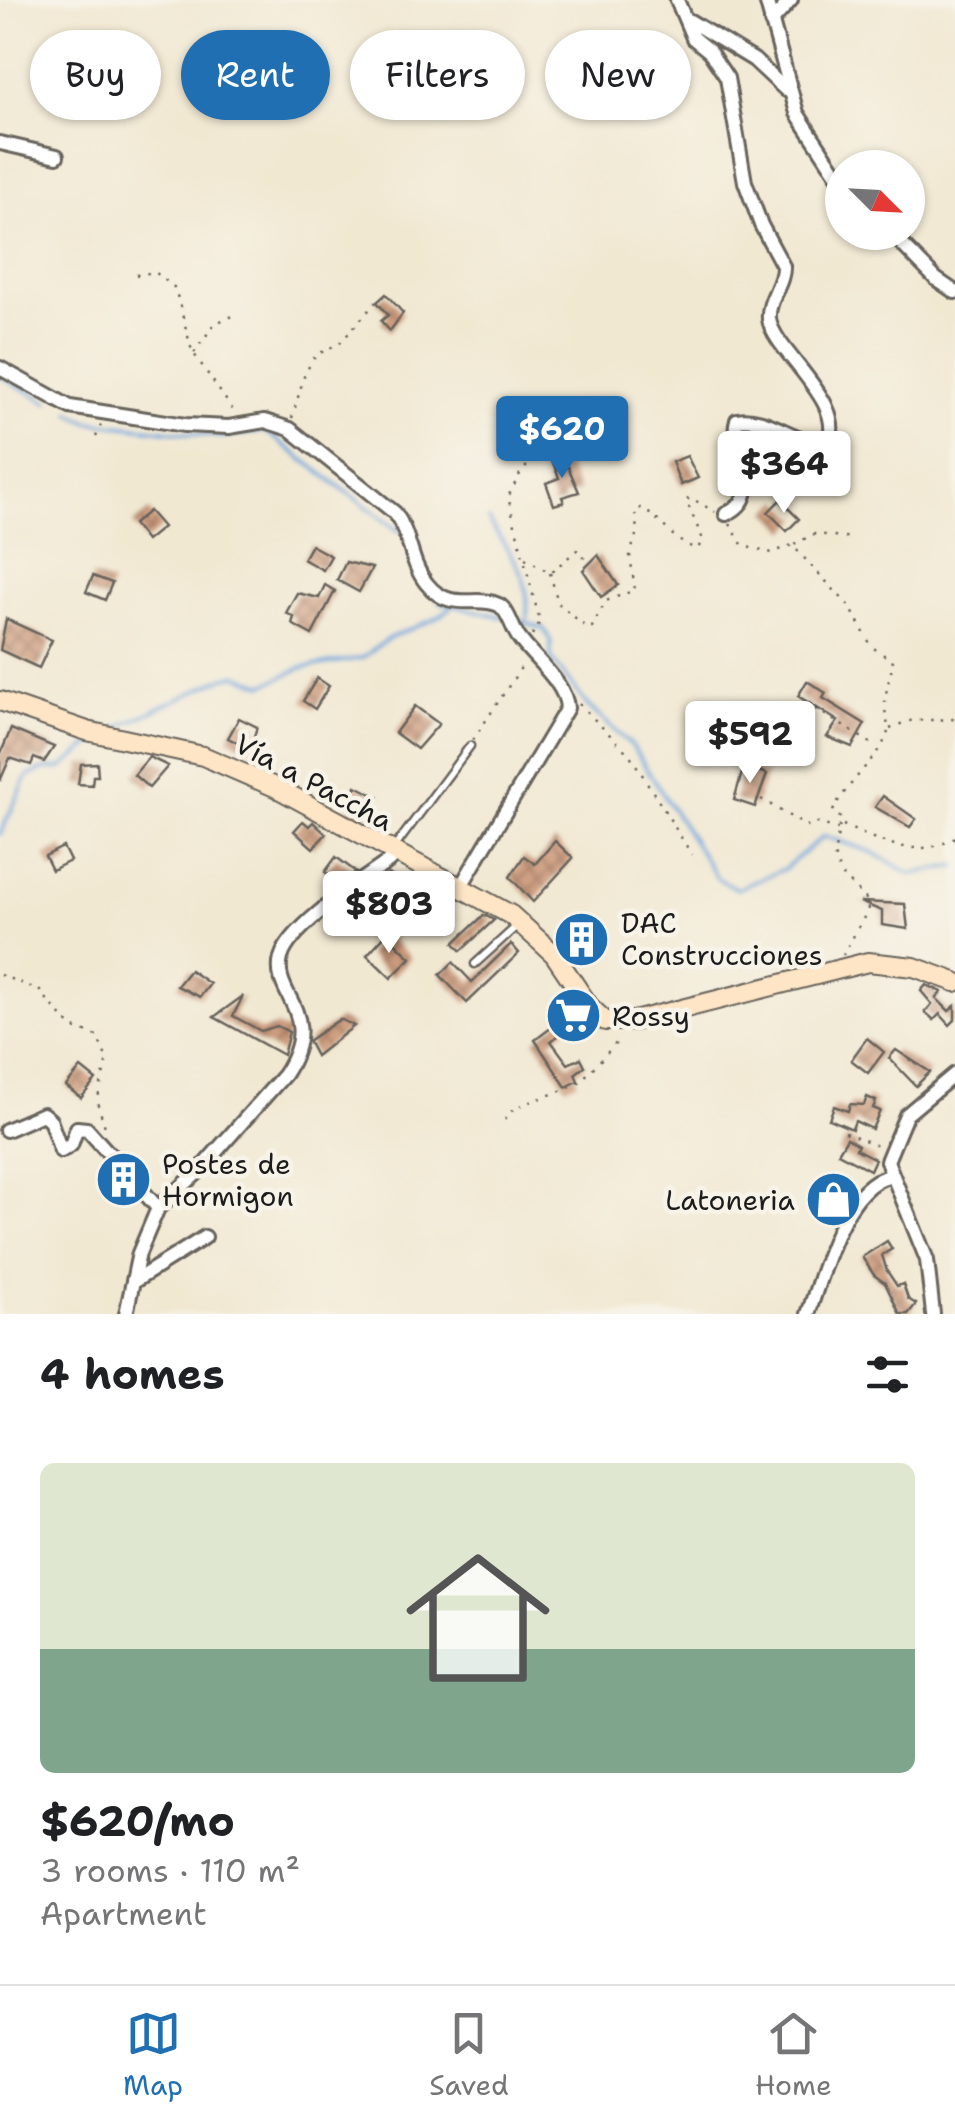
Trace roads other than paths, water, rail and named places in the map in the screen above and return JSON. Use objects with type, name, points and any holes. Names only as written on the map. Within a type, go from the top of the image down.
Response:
[{"type":"main road","name":"Vía a Paccha","points":[[0,702],[110,736],[203,756],[277,788],[393,854],[462,886],[520,923],[554,954],[598,1017],[612,1023],[842,966],[890,963],[955,982]]},
{"type":"street","points":[[677,0],[693,38],[710,51],[727,78],[745,182],[761,225],[783,266],[769,316],[774,336],[806,370],[832,435],[827,444],[806,443],[748,417],[737,420],[735,436],[747,492],[742,504],[726,514]]},
{"type":"street","points":[[766,0],[790,95],[825,160]]},
{"type":"street","points":[[771,22],[791,0]]},
{"type":"street","points":[[688,19],[754,60],[790,95]]},
{"type":"street","points":[[0,144],[57,156]]},
{"type":"street","points":[[908,250],[955,292]]},
{"type":"street","points":[[0,368],[70,407],[185,424],[265,420],[290,429],[395,513],[428,587],[446,599],[499,605],[518,638],[566,695],[564,715],[462,886]]},
{"type":"street","points":[[126,1314],[142,1242],[158,1208],[197,1174],[290,1066],[301,1036],[298,1012],[280,968],[287,945],[393,854]]},
{"type":"street","points":[[934,1314],[926,1260],[889,1176],[889,1151],[906,1114],[955,1074]]},
{"type":"street","points":[[6,1130],[43,1114],[50,1120],[62,1151],[71,1145],[74,1130],[82,1128],[113,1154],[158,1208]]},
{"type":"street","points":[[808,1314],[850,1207],[866,1189],[889,1176]]},
{"type":"street","points":[[133,1282],[205,1237]]},
{"type":"lane","points":[[393,854],[470,746]]},
{"type":"lane","points":[[475,964],[520,923]]},
{"type":"waterway","points":[[0,376],[48,402]]},
{"type":"waterway","points":[[70,413],[89,422],[222,437],[265,431],[399,531]]},
{"type":"waterway","points":[[489,520],[522,576],[527,619]]},
{"type":"waterway","points":[[439,602],[502,617]]},
{"type":"waterway","points":[[113,730],[225,677],[237,675],[264,685],[301,668],[362,658],[389,638],[437,618],[450,608]]},
{"type":"waterway","points":[[512,618],[544,629],[551,642],[551,658],[588,706],[632,746],[717,878],[737,889],[784,869],[824,836],[872,852],[911,874],[955,866]]},
{"type":"waterway","points":[[0,834],[27,777],[43,769],[62,768],[96,740]]},
{"type":"place","name":"DAC Construcciones","points":[[582,939]]},
{"type":"place","name":"Rossy","points":[[573,1016]]},
{"type":"place","name":"Postes de Hormigon","points":[[123,1180]]},
{"type":"place","name":"Latoneria","points":[[834,1200]]}]
